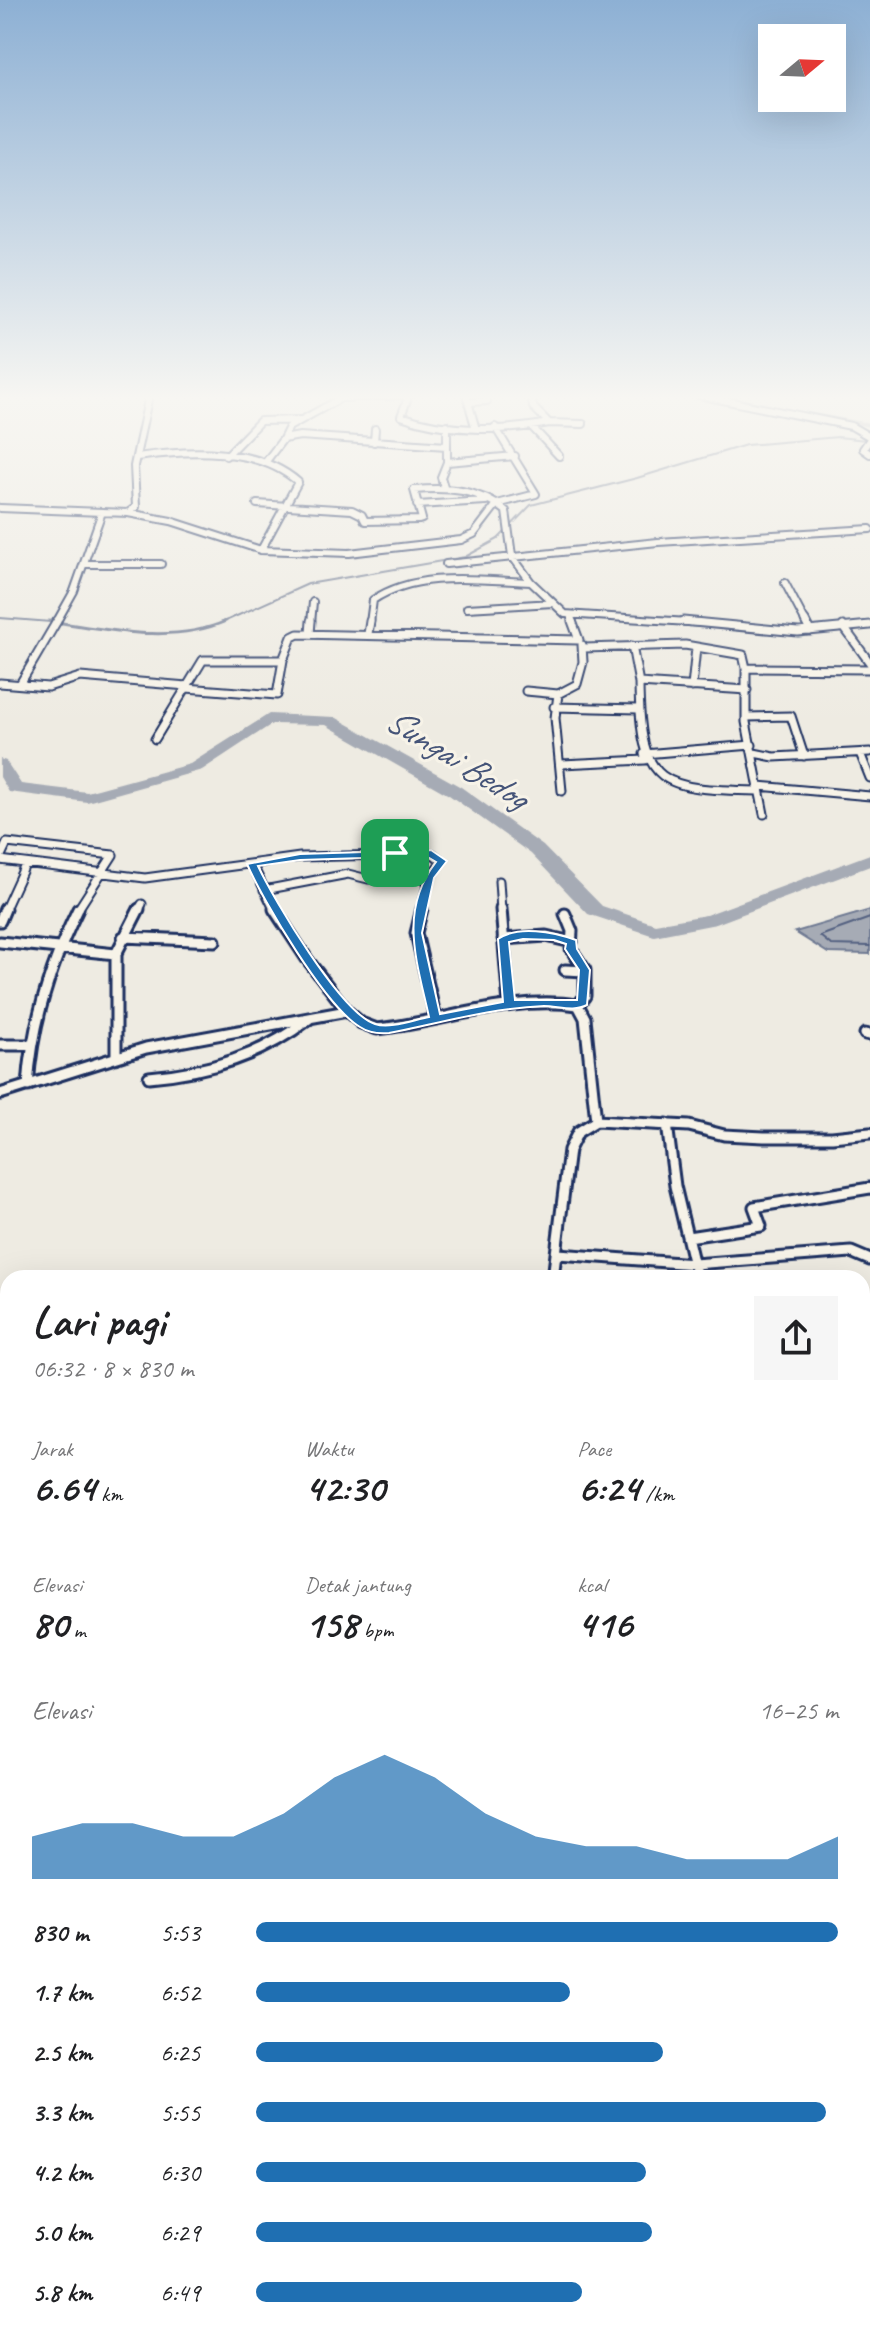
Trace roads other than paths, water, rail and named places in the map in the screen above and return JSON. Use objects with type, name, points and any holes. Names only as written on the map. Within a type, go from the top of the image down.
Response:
[{"type":"street","points":[[128,513],[136,504]]},
{"type":"street","points":[[259,504],[352,510],[362,515],[365,521],[421,519],[417,505],[429,504]]},
{"type":"street","points":[[0,508],[128,513],[171,521],[263,549],[349,553],[461,540],[474,534],[497,504]]},
{"type":"street","points":[[497,504],[506,511],[512,556],[531,582],[570,615],[664,619],[765,631],[810,631],[870,625]]},
{"type":"street","points":[[263,549],[287,506]]},
{"type":"street","points":[[20,684],[74,591],[102,512]]},
{"type":"street","points":[[446,564],[769,533],[870,529]]},
{"type":"street","points":[[84,564],[161,564]]},
{"type":"street","points":[[368,634],[373,600],[389,588],[458,580],[531,582]]},
{"type":"street","points":[[785,583],[810,631]]},
{"type":"street","points":[[310,634],[313,602]]},
{"type":"street","points":[[467,608],[553,603]]},
{"type":"street","points":[[526,691],[558,694],[578,683],[584,648],[570,615]]},
{"type":"street","points":[[843,626],[870,666]]},
{"type":"street","points":[[0,683],[48,687],[80,677],[277,695],[283,660],[292,637],[368,634],[579,640]]},
{"type":"street","points":[[632,646],[639,683],[638,733],[644,757],[661,780],[698,789],[759,789],[870,796]]},
{"type":"street","points":[[584,648],[696,648],[739,653],[746,658],[746,717],[764,814]]},
{"type":"street","points":[[692,687],[696,648]]},
{"type":"street","points":[[155,739],[203,660],[283,660]]},
{"type":"street","points":[[746,668],[870,666]]},
{"type":"street","points":[[639,683],[747,690]]},
{"type":"street","points":[[558,694],[554,707],[562,764],[562,791]]},
{"type":"street","points":[[554,707],[638,709]]},
{"type":"street","points":[[746,717],[791,716],[804,756]]},
{"type":"street","points":[[562,764],[753,749],[774,757],[870,752]]},
{"type":"street","points":[[860,753],[870,778]]},
{"type":"street","points":[[28,1086],[31,1045],[61,947],[99,873],[113,855],[7,843],[0,859],[25,865],[99,873],[156,878],[178,872],[300,857],[436,855],[440,866],[429,878],[416,933],[436,1019]]},
{"type":"street","points":[[252,864],[264,890],[323,981],[361,1023],[377,1029],[509,1005],[546,1002],[578,1005]]},
{"type":"street","points":[[0,921],[25,865]]},
{"type":"street","points":[[264,890],[348,874],[368,879],[429,878]]},
{"type":"street","points":[[499,881],[509,1005]]},
{"type":"street","points":[[116,1056],[116,954],[142,904]]},
{"type":"street","points":[[565,914],[572,931],[571,949],[585,971],[585,996],[578,1005]]},
{"type":"street","points":[[503,939],[530,935],[572,942]]},
{"type":"street","points":[[123,937],[215,941]]},
{"type":"street","points":[[0,942],[116,954]]},
{"type":"street","points":[[565,970],[585,971]]},
{"type":"street","points":[[578,1005],[585,1018],[596,1121]]},
{"type":"street","points":[[0,1094],[116,1056],[347,1011]]},
{"type":"street","points":[[149,1077],[200,1072],[262,1050],[286,1039],[311,1017]]},
{"type":"street","points":[[0,1045],[31,1045]]},
{"type":"street","points":[[555,1270],[569,1150],[578,1132],[596,1121],[667,1124],[738,1136],[832,1137],[870,1133]]},
{"type":"street","points":[[667,1124],[675,1186],[695,1270]]},
{"type":"street","points":[[688,1237],[761,1226],[754,1207],[870,1188]]},
{"type":"street","points":[[558,1254],[694,1264],[851,1252],[870,1260]]},
{"type":"water","points":[[870,910],[870,954],[828,953],[795,932]]},
{"type":"waterway","points":[[224,622],[308,584],[465,557],[498,539],[534,504]]},
{"type":"waterway","points":[[0,618],[61,623]]},
{"type":"waterway","points":[[49,621],[61,623]]},
{"type":"waterway","points":[[61,623],[161,634],[205,628],[224,622]]},
{"type":"waterway","name":"Sungai Bedog","points":[[0,764],[15,788],[87,797],[196,767],[269,719],[329,720],[455,791],[537,850],[595,910],[654,930],[709,920],[870,860]]}]
